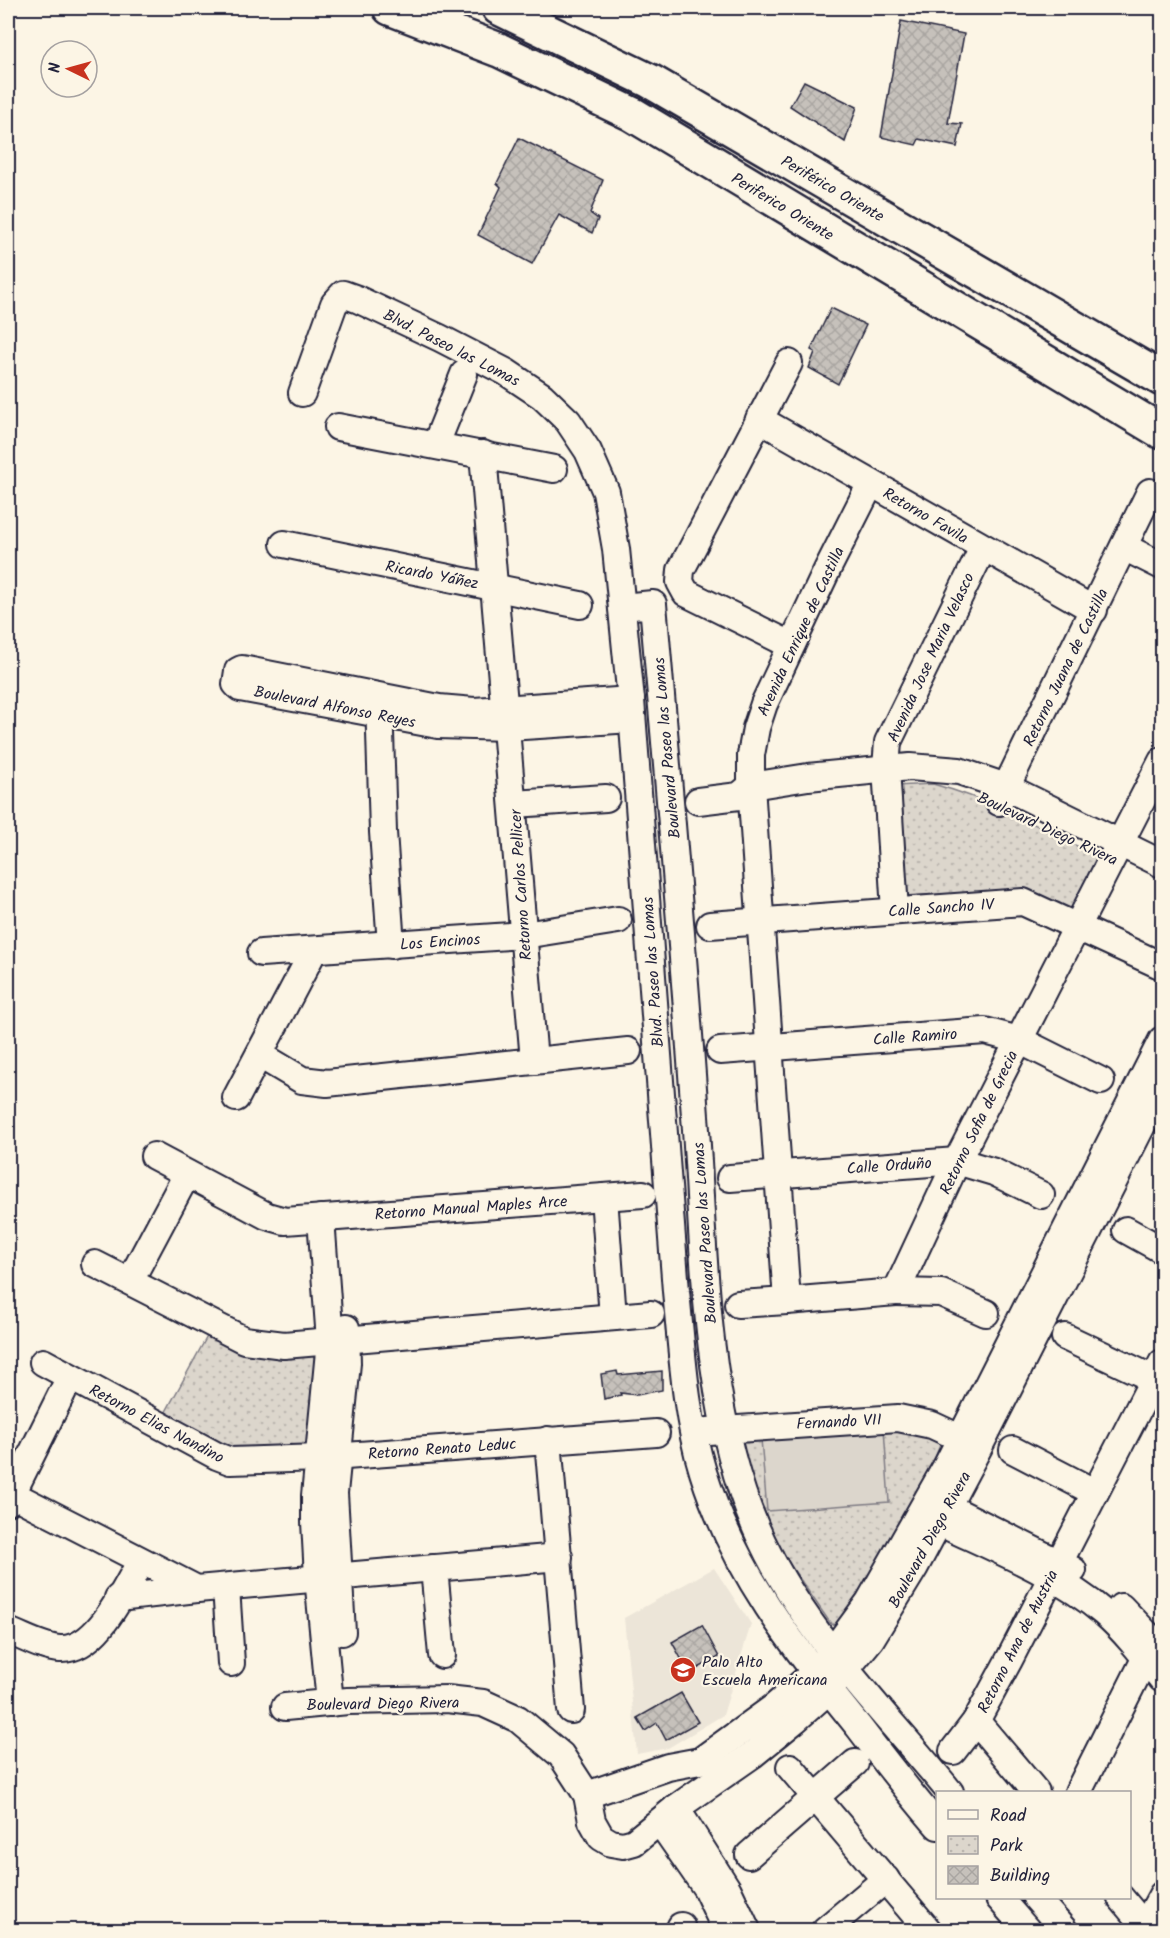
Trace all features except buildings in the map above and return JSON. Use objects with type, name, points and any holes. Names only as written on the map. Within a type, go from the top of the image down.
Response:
[{"type":"highway","name":"Periferico Oriente","points":[[390,8],[500,50],[632,114],[1162,432]]},
{"type":"highway","name":"Periférico Oriente","points":[[499,8],[650,81],[1162,379]]},
{"type":"street","name":"Blvd. Paseo las Lomas","points":[[303,393],[334,304],[343,294],[449,342],[506,372],[542,396],[568,421],[588,451],[606,492],[616,549],[632,710],[676,1292],[693,1432],[719,1519],[747,1577],[777,1623],[936,1824]]},
{"type":"street","points":[[789,363],[681,570],[680,582],[686,593],[791,645]]},
{"type":"street","points":[[436,444],[464,374]]},
{"type":"street","name":"Retorno Favila","points":[[759,419],[1094,610]]},
{"type":"street","points":[[338,427],[436,444],[554,469]]},
{"type":"street","name":"Retorno Carlos Pellicer","points":[[483,454],[507,718],[534,1061]]},
{"type":"street","name":"Avenida Enrique de Castilla","points":[[747,794],[756,728],[791,645],[871,483]]},
{"type":"street","name":"Retorno Juana de Castilla","points":[[1002,794],[1150,492]]},
{"type":"street","name":"Ricardo Yáñez","points":[[284,544],[580,605]]},
{"type":"street","points":[[1124,547],[1162,566]]},
{"type":"street","name":"Avenida Jose Maria Velasco","points":[[895,911],[886,776],[888,742],[983,548]]},
{"type":"street","name":"Boulevard Paseo las Lomas","points":[[622,607],[653,604],[712,1335],[724,1430],[738,1484],[757,1530],[796,1599],[840,1660],[949,1791]]},
{"type":"street","name":"Boulevard Alfonso Reyes","points":[[391,945],[379,706],[438,725],[632,710]]},
{"type":"street","points":[[698,801],[886,776],[910,767],[959,771],[1157,871]]},
{"type":"street","points":[[1118,850],[1161,769]]},
{"type":"street","points":[[747,794],[769,1048],[787,1301]]},
{"type":"street","points":[[514,804],[606,798]]},
{"type":"street","name":"Retorno Sofia de Grecia","points":[[896,1292],[957,1161],[1118,850]]},
{"type":"street","name":"Calle Sancho IV","points":[[710,925],[1023,902],[1080,926],[1160,965]]},
{"type":"street","name":"Los Encinos","points":[[261,953],[524,935],[618,920]]},
{"type":"street","points":[[236,1098],[314,950]]},
{"type":"street","name":"Calle Ramiro","points":[[720,1051],[985,1031],[1019,1040],[1101,1081]]},
{"type":"street","name":"Boulevard Diego Rivera","points":[[285,1707],[339,1702],[447,1699],[483,1703],[518,1719],[555,1749],[587,1795],[592,1821],[601,1837],[611,1843],[623,1845],[634,1842],[752,1755],[840,1660],[893,1607],[934,1510],[1096,1194],[1162,1040]]},
{"type":"street","points":[[260,1055],[302,1080],[314,1082],[419,1075],[628,1051]]},
{"type":"street","name":"Boulevard Diego Rivera","points":[[1096,1194],[1162,1086]]},
{"type":"street","points":[[663,1116],[695,1114]]},
{"type":"street","name":"Retorno Manual Maples Arce","points":[[154,1156],[276,1220],[643,1194]]},
{"type":"street","name":"Calle Orduño","points":[[730,1178],[957,1161],[994,1172],[1041,1195]]},
{"type":"street","points":[[130,1281],[188,1174]]},
{"type":"street","points":[[604,1197],[614,1317]]},
{"type":"street","points":[[329,1218],[344,1398],[327,1457],[334,1521],[327,1576],[339,1702]]},
{"type":"street","points":[[1126,1230],[1162,1250]]},
{"type":"street","points":[[95,1264],[244,1340],[284,1345],[651,1314]]},
{"type":"street","points":[[738,1304],[896,1292],[940,1293],[986,1313]]},
{"type":"street","points":[[1065,1337],[1160,1375]]},
{"type":"street","name":"Retorno Elias Nandino","points":[[43,1362],[230,1461],[327,1457]]},
{"type":"street","name":"Retorno Ana de Austria","points":[[953,1751],[976,1721],[1094,1492],[1160,1375]]},
{"type":"street","name":"Retorno Elias Nandino","points":[[70,1377],[9,1496],[197,1589]]},
{"type":"street","name":"Fernando VII","points":[[693,1432],[898,1418],[923,1422],[970,1442]]},
{"type":"street","name":"Retorno Renato Leduc","points":[[327,1457],[656,1433]]},
{"type":"street","points":[[548,1440],[571,1710]]},
{"type":"street","points":[[1013,1450],[1094,1492]]},
{"type":"street","points":[[934,1510],[1055,1570],[1104,1613],[1156,1643]]},
{"type":"street","points":[[118,1598],[327,1576],[559,1557]]},
{"type":"street","points":[[8,1632],[54,1648],[81,1646],[97,1632],[141,1561]]},
{"type":"street","points":[[434,1568],[442,1655]]},
{"type":"street","points":[[226,1587],[231,1663]]},
{"type":"street","points":[[1156,1643],[1162,1678]]},
{"type":"street","points":[[1079,1791],[1156,1643]]},
{"type":"street","name":"Boulevard Diego Rivera","points":[[587,1795],[668,1767],[699,1761],[822,1681]]},
{"type":"street","name":"Retorno Ana de Austria","points":[[976,1721],[1035,1791]]},
{"type":"street","points":[[749,1855],[855,1763]]},
{"type":"street","points":[[790,1767],[928,1930]]},
{"type":"street","points":[[668,1815],[703,1868],[735,1925]]},
{"type":"street","points":[[825,1930],[886,1879]]},
{"type":"street","points":[[1122,1899],[1145,1929],[1162,1895]]},
{"type":"street","points":[[1000,1899],[1027,1930]]},
{"type":"street","points":[[1037,1899],[1064,1930]]},
{"type":"shaded area","name":"Palo Alto Escuela Americana","points":[[714,1568],[751,1624],[723,1715],[668,1748],[637,1754],[624,1618]]},
{"type":"green space","points":[[933,784],[998,807],[1100,858],[1072,912],[1029,890],[902,896],[894,786]]},
{"type":"green space","points":[[210,1331],[321,1351],[311,1448],[229,1455],[162,1419]]},
{"type":"green space","points":[[908,1423],[942,1440],[921,1488],[896,1536],[837,1625],[831,1624],[786,1559],[756,1497],[735,1432]]},
{"type":"green space","points":[[884,1429],[889,1502],[767,1511],[761,1439]]},
{"type":"place","name":"Palo Alto Escuela Americana","points":[[683,1670]]}]
